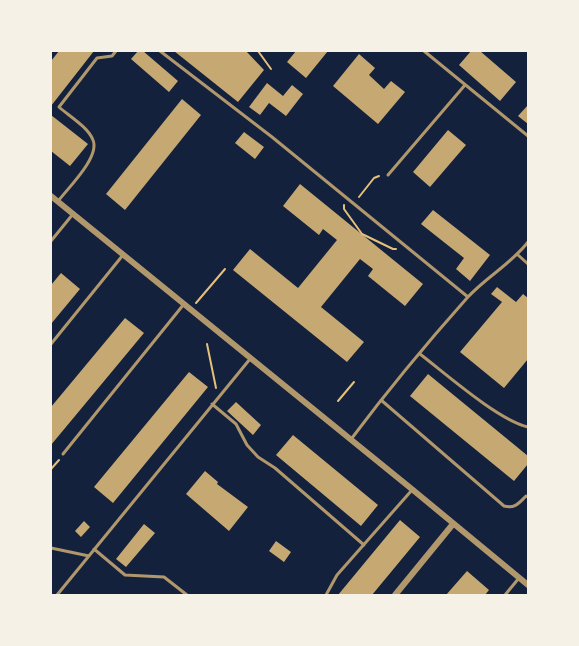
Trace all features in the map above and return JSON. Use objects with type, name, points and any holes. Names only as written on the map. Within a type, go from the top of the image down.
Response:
[{"type":"street","points":[[51,196],[528,585]]},
{"type":"street","points":[[395,595],[453,524]]},
{"type":"lane","points":[[57,201],[94,152],[94,141],[88,132],[58,107],[97,58],[112,56],[116,51]]},
{"type":"lane","points":[[160,51],[468,297]]},
{"type":"lane","points":[[424,51],[528,136]]},
{"type":"lane","points":[[388,175],[465,85]]},
{"type":"lane","points":[[51,241],[73,214]]},
{"type":"lane","points":[[351,439],[468,297],[518,255],[528,242]]},
{"type":"lane","points":[[51,344],[123,255]]},
{"type":"lane","points":[[518,255],[528,264]]},
{"type":"lane","points":[[63,454],[184,304]]},
{"type":"lane","points":[[420,354],[501,415],[519,425],[528,427]]},
{"type":"lane","points":[[57,595],[250,358]]},
{"type":"lane","points":[[381,400],[504,506],[510,508],[517,506],[526,496],[528,497]]},
{"type":"lane","points":[[212,404],[236,424],[247,445],[258,457],[275,468],[364,545]]},
{"type":"lane","points":[[326,595],[337,575],[413,490]]},
{"type":"lane","points":[[51,548],[89,556]]},
{"type":"lane","points":[[94,549],[125,575],[164,577],[187,595]]},
{"type":"lane","points":[[505,595],[519,578]]},
{"type":"path","points":[[258,51],[271,69]]},
{"type":"path","points":[[354,204],[374,178],[388,175]]},
{"type":"path","points":[[344,196],[344,208],[362,234],[393,249],[406,248]]},
{"type":"path","points":[[209,287],[225,269]]},
{"type":"path","points":[[207,344],[218,397]]},
{"type":"path","points":[[338,401],[354,382]]},
{"type":"path","points":[[51,469],[63,454]]},
{"type":"building","points":[[59,51],[94,51],[51,106],[51,61]]},
{"type":"building","points":[[138,51],[143,51],[178,81],[169,92],[131,59]]},
{"type":"building","points":[[174,51],[246,51],[264,70],[238,102]]},
{"type":"building","points":[[296,51],[328,51],[306,78],[287,62]]},
{"type":"building","points":[[471,51],[480,51],[516,82],[500,101],[459,65]]},
{"type":"building","points":[[359,54],[375,68],[369,75],[384,89],[391,81],[405,92],[378,124],[333,86]]},
{"type":"building","points":[[267,83],[283,96],[292,85],[303,94],[286,116],[269,103],[260,115],[249,107]]},
{"type":"building","points":[[182,99],[201,115],[125,210],[106,194]]},
{"type":"building","points":[[528,105],[528,124],[518,116]]},
{"type":"building","points":[[51,115],[88,144],[70,166],[51,151]]},
{"type":"building","points":[[448,130],[466,145],[430,187],[413,172]]},
{"type":"building","points":[[244,132],[264,147],[255,159],[235,143]]},
{"type":"building","points":[[300,184],[423,284],[405,306],[368,276],[373,269],[360,259],[321,307],[364,342],[347,362],[233,270],[250,249],[298,288],[337,240],[323,229],[319,235],[283,206]]},
{"type":"building","points":[[433,210],[490,255],[470,281],[456,269],[464,258],[421,224]]},
{"type":"building","points":[[61,273],[80,289],[51,324],[51,285]]},
{"type":"building","points":[[497,287],[516,302],[523,294],[528,298],[528,359],[504,388],[460,352],[502,302],[491,294]]},
{"type":"building","points":[[125,318],[144,333],[51,445],[51,407]]},
{"type":"building","points":[[189,372],[208,387],[113,503],[94,487]]},
{"type":"building","points":[[428,374],[528,456],[528,464],[514,481],[410,396]]},
{"type":"building","points":[[236,402],[261,425],[253,435],[227,411]]},
{"type":"building","points":[[293,435],[378,505],[361,526],[276,455]]},
{"type":"building","points":[[205,471],[218,482],[217,484],[248,507],[229,531],[186,494]]},
{"type":"building","points":[[400,520],[420,537],[372,595],[338,595]]},
{"type":"building","points":[[84,521],[90,527],[81,537],[75,531]]},
{"type":"building","points":[[144,524],[155,533],[126,567],[116,559]]},
{"type":"building","points":[[276,541],[291,552],[284,562],[269,551]]},
{"type":"building","points":[[467,571],[489,590],[485,595],[446,595]]}]
